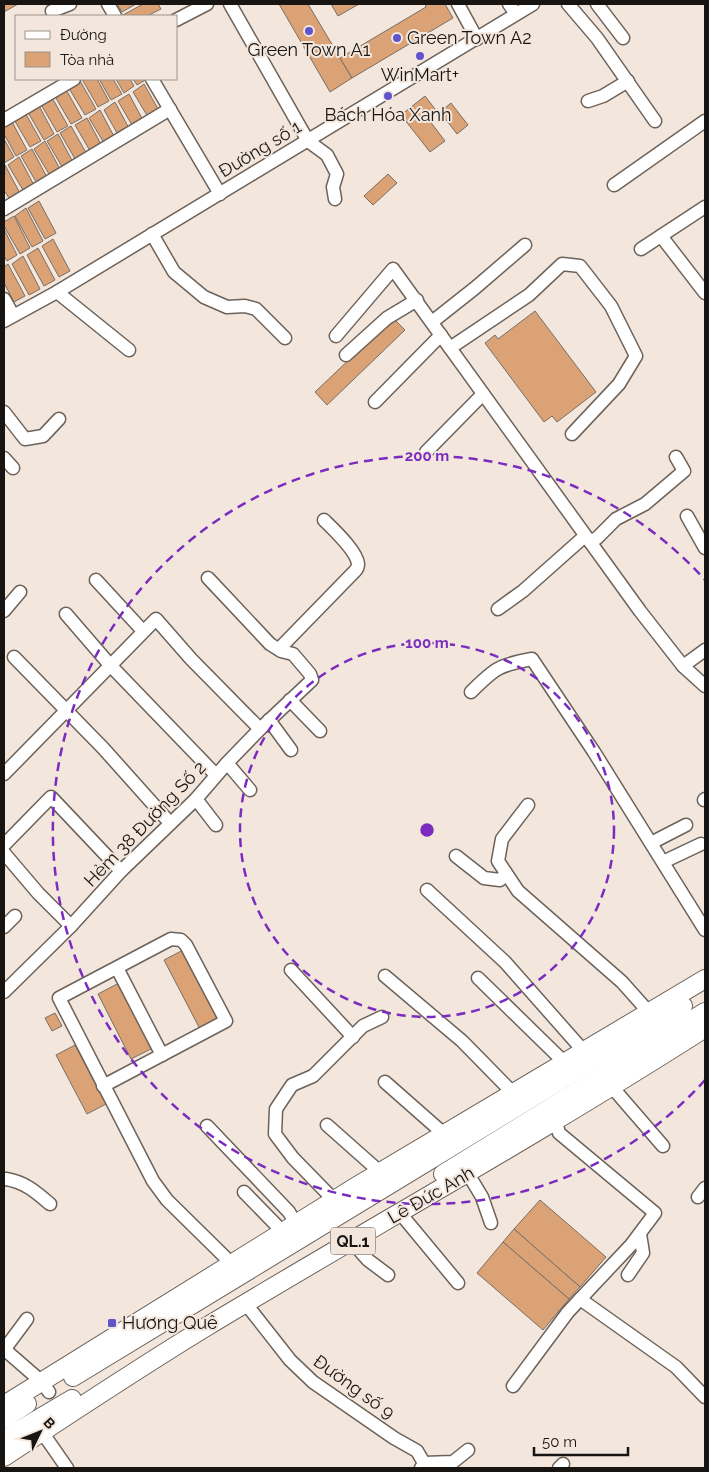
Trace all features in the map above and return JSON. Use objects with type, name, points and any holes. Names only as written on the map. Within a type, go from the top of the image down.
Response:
[{"type":"highway","name":"Lê Đức Anh","points":[[4,1405],[45,1387],[653,1017],[705,979]]},
{"type":"highway","name":"Lê Đức Anh","points":[[653,1017],[705,993]]},
{"type":"highway","name":"Lê Đức Anh","points":[[4,1456],[205,1328],[400,1213],[465,1168],[705,1012]]},
{"type":"highway","name":"Lê Đức Anh","points":[[4,1439],[465,1168],[556,1122],[705,1028]]},
{"type":"highway","name":"Lê Đức Anh","points":[[4,1419],[45,1387],[232,1263],[564,1062],[588,1056]]},
{"type":"street","points":[[52,11],[70,4]]},
{"type":"street","points":[[108,4],[114,15]]},
{"type":"street","points":[[178,19],[207,4]]},
{"type":"street","points":[[230,4],[308,141],[327,155],[337,174],[333,187],[335,200]]},
{"type":"street","points":[[458,4],[478,39]]},
{"type":"street","name":"Đường số 1","points":[[9,318],[57,292],[478,39],[512,9],[533,4]]},
{"type":"street","points":[[568,4],[628,81],[655,121]]},
{"type":"street","points":[[597,4],[623,38]]},
{"type":"street","points":[[4,120],[72,80]]},
{"type":"street","points":[[153,80],[220,194]]},
{"type":"street","points":[[588,101],[603,96],[628,81]]},
{"type":"street","points":[[4,209],[170,109]]},
{"type":"street","points":[[614,185],[705,121]]},
{"type":"street","points":[[641,249],[705,207]]},
{"type":"street","points":[[152,234],[174,272],[204,297],[227,307],[245,306],[256,309],[285,338]]},
{"type":"street","points":[[661,236],[705,294]]},
{"type":"street","points":[[432,322],[476,288],[525,246]]},
{"type":"street","points":[[450,348],[529,295],[562,264],[580,266],[611,306],[636,356],[619,384],[572,434]]},
{"type":"street","points":[[336,336],[393,268],[588,539],[683,666],[705,686]]},
{"type":"street","points":[[57,292],[129,350]]},
{"type":"street","points":[[4,299],[9,318]]},
{"type":"street","points":[[346,355],[387,318],[417,300]]},
{"type":"street","points":[[375,402],[441,335]]},
{"type":"street","points":[[426,452],[483,394]]},
{"type":"street","points":[[4,412],[25,439],[43,436],[59,419]]},
{"type":"street","points":[[498,609],[588,539],[597,538],[616,519],[645,504],[678,477],[684,471],[676,457]]},
{"type":"street","points":[[4,458],[13,468]]},
{"type":"street","points":[[687,516],[705,548]]},
{"type":"street","points":[[208,578],[270,644],[278,649],[358,566],[358,562],[349,548],[324,520]]},
{"type":"street","points":[[96,580],[143,631]]},
{"type":"street","points":[[4,611],[20,592]]},
{"type":"street","points":[[66,614],[110,665],[216,776]]},
{"type":"street","points":[[4,774],[156,619],[192,659],[291,750]]},
{"type":"street","name":"Hẻm 38 Đường Số 2","points":[[4,992],[71,926],[121,871],[196,799],[264,724],[312,680],[310,674],[293,654],[278,649]]},
{"type":"street","points":[[683,666],[705,650]]},
{"type":"street","points":[[14,656],[103,748],[170,823]]},
{"type":"street","points":[[472,692],[492,671],[508,663],[532,659],[594,752],[705,930]]},
{"type":"street","points":[[290,700],[320,731]]},
{"type":"street","points":[[227,763],[250,790]]},
{"type":"street","points":[[4,845],[51,797],[121,871]]},
{"type":"street","points":[[196,799],[216,824]]},
{"type":"street","points":[[528,805],[502,839],[498,861],[518,891],[622,982],[653,1017]]},
{"type":"street","points":[[651,843],[686,825]]},
{"type":"street","points":[[662,862],[701,844]]},
{"type":"street","points":[[4,853],[38,893],[71,926]]},
{"type":"street","points":[[456,856],[484,878],[500,880],[506,874]]},
{"type":"street","points":[[427,890],[505,962],[588,1056]]},
{"type":"street","points":[[4,927],[15,916]]},
{"type":"street","points":[[103,1086],[226,1021],[186,945],[178,938],[171,939],[59,998],[103,1086],[159,1190],[232,1263]]},
{"type":"street","points":[[117,968],[162,1055]]},
{"type":"street","points":[[291,970],[352,1037]]},
{"type":"street","points":[[385,976],[462,1041],[514,1093]]},
{"type":"street","points":[[478,978],[564,1062]]},
{"type":"street","points":[[334,1200],[293,1158],[275,1134],[276,1109],[292,1085],[313,1076],[363,1026],[382,1017]]},
{"type":"street","points":[[384,1082],[444,1134]]},
{"type":"street","points":[[612,1088],[663,1146]]},
{"type":"street","points":[[514,1386],[555,1328],[580,1298],[640,1234],[655,1213],[560,1133],[556,1122]]},
{"type":"street","points":[[327,1124],[380,1172]]},
{"type":"street","points":[[207,1126],[289,1212],[289,1228]]},
{"type":"street","points":[[465,1168],[482,1197],[490,1223]]},
{"type":"street","points":[[5,1180],[16,1180],[29,1186],[50,1204]]},
{"type":"street","points":[[244,1192],[289,1228]]},
{"type":"street","points":[[400,1213],[458,1283]]},
{"type":"street","points":[[628,1275],[643,1253],[640,1234]]},
{"type":"street","points":[[352,1242],[368,1260],[388,1275]]},
{"type":"street","points":[[580,1298],[676,1367],[705,1397]]},
{"type":"street","name":"Đường số 9","points":[[246,1304],[290,1360],[314,1382],[394,1438],[417,1451],[423,1466]]},
{"type":"street","points":[[27,1319],[4,1350],[45,1387]]},
{"type":"street","points":[[42,1432],[67,1468]]},
{"type":"street","points":[[423,1466],[453,1462],[468,1450]]},
{"type":"building","points":[[4,4],[18,4],[4,12]]},
{"type":"building","points":[[117,4],[136,4],[122,12]]},
{"type":"building","points":[[143,4],[158,4],[161,9],[149,15],[123,15]]},
{"type":"building","name":"Green Town A1","points":[[279,4],[308,4],[352,78],[330,92]]},
{"type":"building","points":[[331,4],[359,4],[338,16]]},
{"type":"building","name":"Green Town A2","points":[[425,4],[445,4],[453,18],[352,78],[340,58],[426,7]]},
{"type":"building","points":[[80,80],[96,109],[85,115],[67,85]]},
{"type":"building","points":[[83,80],[98,80],[109,101],[98,107]]},
{"type":"building","points":[[100,80],[114,80],[122,94],[111,100]]},
{"type":"building","points":[[117,80],[131,80],[134,86],[124,93]]},
{"type":"building","points":[[134,80],[145,80],[137,85]]},
{"type":"building","points":[[144,84],[162,116],[151,122],[133,92]]},
{"type":"building","points":[[64,86],[82,118],[71,124],[53,93]]},
{"type":"building","points":[[50,94],[68,126],[57,132],[39,101]]},
{"type":"building","points":[[129,94],[146,126],[136,132],[118,101]]},
{"type":"building","points":[[425,96],[435,109],[426,116],[445,141],[430,152],[401,115]]},
{"type":"building","points":[[37,102],[54,134],[44,140],[26,109]]},
{"type":"building","points":[[115,102],[132,134],[121,140],[104,110]]},
{"type":"building","points":[[451,103],[468,125],[457,134],[440,112]]},
{"type":"building","points":[[23,109],[41,141],[30,147],[12,116]]},
{"type":"building","points":[[100,110],[117,142],[107,148],[89,118]]},
{"type":"building","points":[[10,118],[27,150],[16,156],[4,134],[4,122]]},
{"type":"building","points":[[87,118],[104,150],[93,156],[75,125]]},
{"type":"building","points":[[71,126],[89,158],[78,164],[60,133]]},
{"type":"building","points":[[58,134],[75,166],[65,172],[47,141]]},
{"type":"building","points":[[4,139],[14,157],[4,163]]},
{"type":"building","points":[[45,141],[62,173],[52,179],[34,149]]},
{"type":"building","points":[[32,149],[49,181],[39,187],[21,156]]},
{"type":"building","points":[[19,157],[36,189],[26,195],[8,165]]},
{"type":"building","points":[[5,165],[22,197],[12,203],[4,190]]},
{"type":"building","points":[[388,174],[397,183],[373,205],[364,196]]},
{"type":"building","points":[[39,201],[56,233],[45,239],[28,208]]},
{"type":"building","points":[[26,208],[43,241],[32,247],[15,216]]},
{"type":"building","points":[[14,216],[30,248],[20,254],[4,226],[4,222]]},
{"type":"building","points":[[4,229],[17,255],[7,261],[4,256]]},
{"type":"building","points":[[53,239],[70,271],[59,277],[42,246]]},
{"type":"building","points":[[38,248],[55,280],[44,286],[27,255]]},
{"type":"building","points":[[23,256],[40,289],[29,295],[12,264]]},
{"type":"building","points":[[8,264],[25,296],[14,302],[4,283],[4,267]]},
{"type":"building","points":[[535,311],[596,392],[557,422],[552,416],[544,422],[485,343],[495,335],[498,339]]},
{"type":"building","points":[[393,318],[405,330],[327,405],[315,392]]},
{"type":"building","points":[[185,949],[221,1018],[200,1029],[164,960]]},
{"type":"building","points":[[119,983],[153,1048],[131,1059],[98,994]]},
{"type":"building","points":[[55,1013],[62,1026],[52,1031],[45,1018]]},
{"type":"building","points":[[75,1045],[106,1104],[87,1114],[56,1055]]},
{"type":"building","points":[[540,1200],[606,1257],[580,1287],[514,1229]]},
{"type":"building","points":[[514,1229],[580,1287],[569,1299],[503,1242]]},
{"type":"building","points":[[503,1242],[569,1299],[543,1330],[477,1273]]},
{"type":"place","name":"Green Town A1","points":[[309,31]]},
{"type":"place","name":"Green Town A2","points":[[397,38]]},
{"type":"place","name":"WinMart+","points":[[420,56]]},
{"type":"place","name":"Bách Hóa Xanh","points":[[388,96]]},
{"type":"place","name":"Hương Quê","points":[[112,1323]]}]
